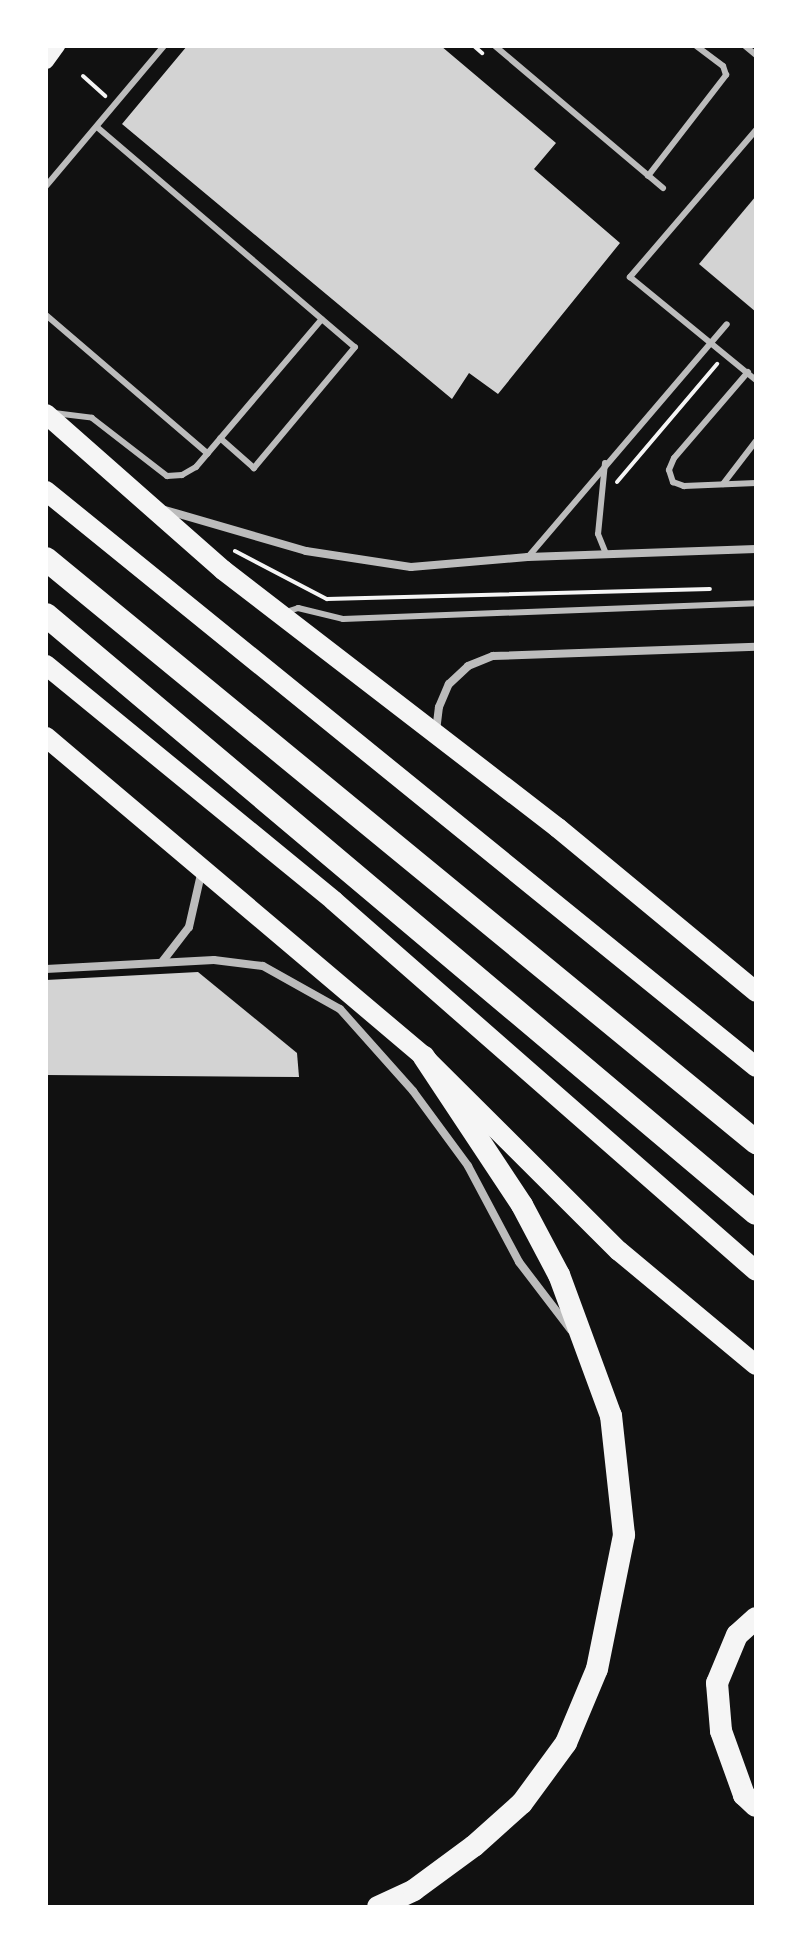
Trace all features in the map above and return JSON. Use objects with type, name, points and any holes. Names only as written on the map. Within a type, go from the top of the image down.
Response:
[{"type":"highway","points":[[46,559],[756,1142]]},
{"type":"highway","points":[[46,615],[756,1213]]},
{"type":"highway","points":[[378,1907],[414,1890],[522,1803],[566,1743],[597,1669],[624,1535],[611,1416],[559,1275],[522,1205],[424,1057]]},
{"type":"highway","points":[[756,1618],[737,1635],[717,1683],[721,1731],[744,1795],[756,1806]]},
{"type":"main road","points":[[46,61],[57,46]]},
{"type":"main road","points":[[46,413],[145,504],[280,614],[436,732],[756,992]]},
{"type":"main road","points":[[46,491],[756,1067]]},
{"type":"main road","points":[[46,665],[334,901],[756,1271]]},
{"type":"main road","points":[[46,737],[424,1057],[619,1251],[756,1365]]},
{"type":"street","points":[[145,504],[359,562],[411,567],[528,557],[756,549]]},
{"type":"street","points":[[436,732],[439,707],[449,684],[468,666],[493,656],[756,647]]},
{"type":"street","points":[[162,962],[189,927],[202,869]]},
{"type":"street","points":[[46,969],[214,960],[263,966],[340,1009],[413,1091],[468,1166],[519,1262],[588,1348]]},
{"type":"lane","points":[[46,186],[164,46]]},
{"type":"lane","points":[[495,46],[663,188]]},
{"type":"lane","points":[[648,176],[726,75],[723,66],[696,46]]},
{"type":"lane","points":[[745,46],[756,55]]},
{"type":"lane","points":[[97,127],[355,347],[254,468],[220,438]]},
{"type":"lane","points":[[756,130],[630,277],[756,380]]},
{"type":"lane","points":[[46,315],[208,454]]},
{"type":"lane","points":[[46,413],[92,418],[167,476],[190,471],[208,454],[322,319]]},
{"type":"lane","points":[[528,557],[606,460],[727,324]]},
{"type":"lane","points":[[748,372],[674,458],[669,470],[673,482],[684,486],[756,483]]},
{"type":"lane","points":[[723,484],[756,441]]},
{"type":"lane","points":[[606,460],[598,534],[606,554]]},
{"type":"lane","points":[[280,614],[298,608],[343,619],[756,603]]},
{"type":"path","points":[[612,488],[726,353]]},
{"type":"building","points":[[187,46],[441,46],[556,143],[534,169],[620,243],[498,394],[469,373],[452,399],[122,124]]},
{"type":"building","points":[[756,196],[756,312],[699,264]]},
{"type":"building","points":[[198,972],[297,1053],[299,1077],[46,1075],[46,980]]}]
